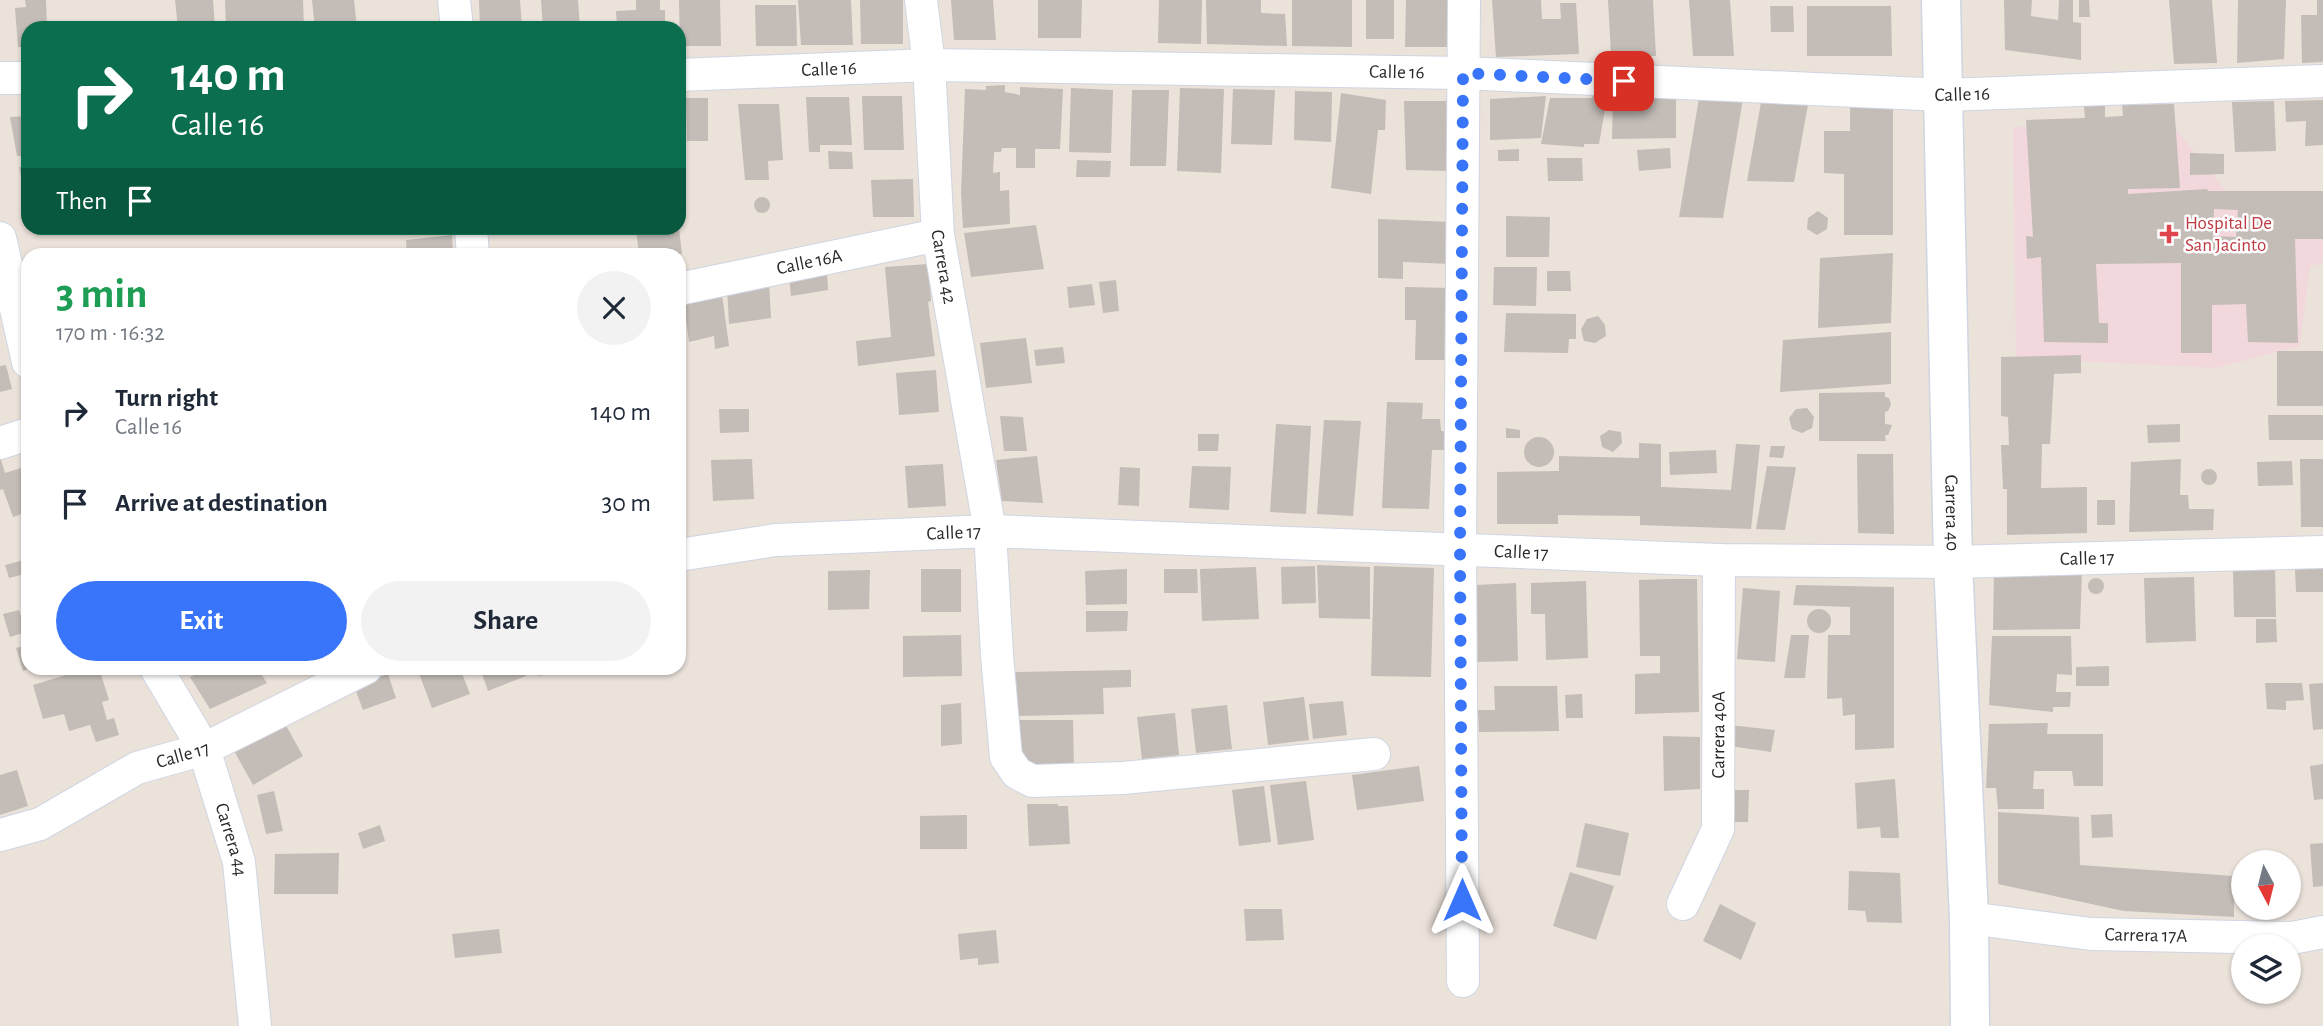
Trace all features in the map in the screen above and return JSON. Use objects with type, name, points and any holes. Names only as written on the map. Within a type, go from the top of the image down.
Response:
[{"type":"street","points":[[454,0],[456,21]]},
{"type":"street","name":"Carrera 42","points":[[921,0],[929,65],[938,235],[990,531],[1006,757],[1017,774],[1032,781],[1123,778],[1374,754]]},
{"type":"street","points":[[1463,981],[1460,550],[1464,0]]},
{"type":"street","name":"Carrera 40","points":[[1941,0],[1953,562],[1969,918],[1970,1026]]},
{"type":"street","name":"Calle 16","points":[[686,75],[929,65],[1463,73],[1945,95],[2323,81]]},
{"type":"street","points":[[0,78],[21,78]]},
{"type":"street","name":"Calle 16A","points":[[686,288],[938,235]]},
{"type":"street","points":[[0,238],[21,331]]},
{"type":"street","points":[[0,443],[21,436]]},
{"type":"street","name":"Calle 17","points":[[686,554],[776,540],[990,531],[1719,560],[1953,562],[2323,552]]},
{"type":"street","name":"Carrera 40A","points":[[1683,904],[1718,829],[1719,560]]},
{"type":"street","name":"Carrera 44","points":[[160,675],[204,749],[239,862],[255,1026]]},
{"type":"street","name":"Calle 17","points":[[0,835],[40,824],[137,768],[204,749],[352,675]]},
{"type":"street","name":"Carrera 17A","points":[[1969,918],[2091,934],[2292,938],[2323,932]]},
{"type":"shaded area","name":"Hospital De San Jacinto","points":[[2172,124],[2236,204],[2323,193],[2323,263],[2310,266],[2300,346],[2216,368],[2016,358],[2013,127]]},
{"type":"building","points":[[25,0],[46,0],[47,21],[21,21],[21,47],[18,47],[15,8],[26,7]]},
{"type":"building","points":[[175,0],[213,0],[214,21],[177,21]]},
{"type":"building","points":[[225,0],[303,0],[304,21],[226,21]]},
{"type":"building","points":[[312,0],[354,0],[356,21],[314,21]]},
{"type":"building","points":[[479,0],[520,0],[522,21],[480,21]]},
{"type":"building","points":[[541,0],[578,0],[580,21],[542,21]]},
{"type":"building","points":[[636,0],[660,0],[660,10],[665,10],[665,21],[617,21],[616,11],[636,10]]},
{"type":"building","points":[[679,0],[720,0],[721,46],[686,46],[686,21],[679,21]]},
{"type":"building","points":[[798,0],[851,0],[853,45],[801,45]]},
{"type":"building","points":[[860,0],[903,0],[903,44],[861,44]]},
{"type":"building","points":[[951,0],[993,0],[996,40],[954,40]]},
{"type":"building","points":[[1038,0],[1082,0],[1081,38],[1038,38]]},
{"type":"building","points":[[1159,0],[1202,0],[1201,44],[1158,43]]},
{"type":"building","points":[[1206,0],[1261,0],[1261,13],[1285,14],[1287,46],[1207,44]]},
{"type":"building","points":[[1292,0],[1352,0],[1352,47],[1292,46]]},
{"type":"building","points":[[1366,0],[1394,0],[1394,39],[1366,39]]},
{"type":"building","points":[[1406,0],[1450,0],[1448,47],[1405,47]]},
{"type":"building","points":[[1492,0],[1541,0],[1542,19],[1561,19],[1560,3],[1576,3],[1579,54],[1496,57]]},
{"type":"building","points":[[1608,0],[1653,0],[1656,56],[1611,56]]},
{"type":"building","points":[[1689,0],[1730,0],[1734,56],[1693,56]]},
{"type":"building","points":[[2004,0],[2032,0],[2031,16],[2058,20],[2059,0],[2073,0],[2073,22],[2081,23],[2081,60],[2005,50]]},
{"type":"building","points":[[2079,0],[2089,0],[2090,17],[2079,17]]},
{"type":"building","points":[[2169,0],[2212,0],[2217,63],[2174,64]]},
{"type":"building","points":[[2238,0],[2286,0],[2284,59],[2237,63]]},
{"type":"building","points":[[2317,0],[2323,0],[2323,62],[2302,63],[2301,15],[2317,15]]},
{"type":"building","points":[[755,5],[796,5],[797,46],[756,46]]},
{"type":"building","points":[[1770,6],[1793,6],[1794,32],[1771,32]]},
{"type":"building","points":[[1807,6],[1891,6],[1892,56],[1807,56]]},
{"type":"building","points":[[1005,85],[1005,92],[1020,95],[1020,87],[1063,89],[1060,149],[1035,149],[1035,168],[1016,168],[1016,148],[1002,148],[1001,152],[994,152],[993,173],[1000,172],[1000,191],[1009,190],[1010,224],[963,228],[961,193],[965,89],[986,90],[986,86]]},
{"type":"building","points":[[1071,88],[1113,90],[1111,153],[1069,152]]},
{"type":"building","points":[[1180,88],[1224,89],[1221,173],[1177,171]]},
{"type":"building","points":[[1233,89],[1275,90],[1272,145],[1231,144]]},
{"type":"building","points":[[1132,90],[1169,90],[1166,166],[1130,166]]},
{"type":"building","points":[[1295,91],[1332,92],[1331,142],[1294,140]]},
{"type":"building","points":[[1341,93],[1386,100],[1385,130],[1378,130],[1371,194],[1331,188]]},
{"type":"building","points":[[1593,95],[1607,98],[1599,144],[1584,144],[1584,147],[1541,144],[1550,98],[1592,98]]},
{"type":"building","points":[[862,96],[902,96],[904,150],[864,150]]},
{"type":"building","points":[[1546,96],[1541,138],[1490,140],[1490,99]]},
{"type":"building","points":[[806,97],[849,97],[852,145],[820,145],[820,152],[809,152]]},
{"type":"building","points":[[1676,97],[1676,138],[1612,139],[1613,98]]},
{"type":"building","points":[[1762,97],[1809,99],[1794,182],[1747,181]]},
{"type":"building","points":[[686,98],[708,98],[708,141],[687,141]]},
{"type":"building","points":[[1699,98],[1743,99],[1723,218],[1679,217]]},
{"type":"building","points":[[1850,98],[1893,99],[1893,235],[1844,235],[1844,174],[1824,173],[1824,131],[1850,131]]},
{"type":"building","points":[[2323,100],[2323,145],[2305,146],[2306,121],[2286,122],[2285,101]]},
{"type":"building","points":[[1404,101],[1447,101],[1450,171],[1406,170]]},
{"type":"building","points":[[2274,101],[2276,151],[2235,152],[2232,102]]},
{"type":"building","points":[[738,104],[779,104],[783,160],[768,161],[769,180],[745,180]]},
{"type":"building","name":"Hospital De San Jacinto","points":[[2174,104],[2180,188],[2128,189],[2128,194],[2207,189],[2323,191],[2323,239],[2295,239],[2298,343],[2248,342],[2246,304],[2212,305],[2212,353],[2181,353],[2181,263],[2096,264],[2099,323],[2108,323],[2108,343],[2044,342],[2041,257],[2027,259],[2026,236],[2033,237],[2026,120],[2085,118],[2084,106],[2105,105],[2105,117],[2123,116],[2122,105]],"holes":[[[2214,209],[2238,210],[2236,237],[2213,236]]]},
{"type":"building","points":[[21,116],[21,156],[17,156],[10,117]]},
{"type":"building","points":[[1670,148],[1671,168],[1639,171],[1637,150]]},
{"type":"building","points":[[1519,149],[1519,161],[1498,161],[1498,150]]},
{"type":"building","points":[[828,151],[852,152],[853,169],[829,169]]},
{"type":"building","points":[[2190,153],[2224,154],[2224,174],[2190,175]]},
{"type":"building","points":[[1547,158],[1582,158],[1583,181],[1548,181]]},
{"type":"building","points":[[1077,160],[1111,161],[1110,177],[1076,177]]},
{"type":"building","points":[[913,179],[914,217],[873,217],[871,180]]},
{"type":"building","points":[[762,197],[770,205],[762,213],[754,205]]},
{"type":"building","points":[[1818,211],[1828,218],[1827,229],[1817,235],[1807,229],[1808,218]]},
{"type":"building","points":[[1506,216],[1550,217],[1549,257],[1506,257]]},
{"type":"building","points":[[1378,219],[1451,222],[1451,264],[1403,262],[1403,279],[1378,278]]},
{"type":"building","points":[[1036,225],[1044,269],[971,277],[964,233]]},
{"type":"building","points":[[452,235],[453,248],[406,248],[406,240]]},
{"type":"building","points":[[637,235],[680,235],[681,248],[638,248]]},
{"type":"building","points":[[1893,253],[1891,323],[1818,328],[1820,258]]},
{"type":"building","points":[[928,264],[931,301],[928,302],[935,356],[858,366],[856,341],[891,337],[885,267]]},
{"type":"building","points":[[1494,267],[1537,267],[1536,306],[1493,305]]},
{"type":"building","points":[[1547,271],[1570,271],[1571,291],[1547,291]]},
{"type":"building","points":[[827,272],[828,290],[791,296],[789,278]]},
{"type":"building","points":[[1116,280],[1119,311],[1103,313],[1099,282]]},
{"type":"building","points":[[769,281],[771,318],[729,324],[727,287]]},
{"type":"building","points":[[1092,284],[1095,305],[1069,308],[1067,287]]},
{"type":"building","points":[[721,287],[729,346],[715,349],[714,336],[689,342],[686,295]]},
{"type":"building","points":[[1405,287],[1450,288],[1450,360],[1415,360],[1416,320],[1405,320]]},
{"type":"building","points":[[1506,313],[1576,314],[1576,339],[1569,339],[1568,353],[1504,352]]},
{"type":"building","points":[[1598,316],[1605,325],[1606,336],[1595,343],[1584,341],[1581,329],[1587,319]]},
{"type":"building","points":[[1891,332],[1891,384],[1780,392],[1783,340]]},
{"type":"building","points":[[1026,338],[1032,383],[986,388],[980,343]]},
{"type":"building","points":[[1063,347],[1065,363],[1036,366],[1034,350]]},
{"type":"building","points":[[2277,351],[2323,351],[2323,406],[2277,406]]},
{"type":"building","points":[[2081,355],[2081,373],[2054,374],[2050,444],[2042,444],[2041,488],[2087,487],[2087,533],[2007,535],[2007,489],[2003,489],[2001,445],[2009,445],[2008,417],[2001,416],[2001,357]]},
{"type":"building","points":[[6,365],[12,389],[0,392],[0,366]]},
{"type":"building","points":[[936,370],[939,412],[899,415],[896,373]]},
{"type":"building","points":[[1885,392],[1891,405],[1885,412],[1885,424],[1892,425],[1888,435],[1885,435],[1886,441],[1819,441],[1819,393]]},
{"type":"building","points":[[1387,402],[1423,403],[1422,419],[1440,419],[1441,431],[1448,432],[1446,450],[1432,450],[1429,509],[1382,508]]},
{"type":"building","points":[[1807,408],[1814,417],[1812,428],[1802,433],[1792,429],[1789,418],[1796,409]]},
{"type":"building","points":[[719,409],[749,409],[749,432],[720,433]]},
{"type":"building","points":[[2268,415],[2323,415],[2323,440],[2269,440]]},
{"type":"building","points":[[1000,416],[1023,417],[1027,451],[1004,451]]},
{"type":"building","points":[[1324,420],[1361,421],[1353,516],[1317,514]]},
{"type":"building","points":[[1276,424],[1311,426],[1306,514],[1270,512]]},
{"type":"building","points":[[2180,424],[2180,442],[2148,443],[2147,425]]},
{"type":"building","points":[[1506,428],[1520,430],[1520,438],[1506,438]]},
{"type":"building","points":[[1609,430],[1621,432],[1622,443],[1613,452],[1602,447],[1600,436]]},
{"type":"building","points":[[1198,434],[1219,434],[1218,451],[1198,451]]},
{"type":"building","points":[[1539,437],[1545,438],[1553,446],[1553,458],[1545,466],[1539,467],[1533,466],[1525,458],[1524,452],[1525,446],[1533,438]]},
{"type":"building","points":[[1639,443],[1661,444],[1661,487],[1731,490],[1736,444],[1760,445],[1751,529],[1640,525],[1640,516],[1558,515],[1558,524],[1497,524],[1497,472],[1559,471],[1559,456],[1639,458]]},
{"type":"building","points":[[1771,446],[1785,446],[1783,458],[1769,457]]},
{"type":"building","points":[[1716,450],[1717,473],[1670,475],[1669,452]]},
{"type":"building","points":[[1857,454],[1893,454],[1894,534],[1858,533]]},
{"type":"building","points":[[1037,456],[1043,503],[1002,501],[996,460]]},
{"type":"building","points":[[0,457],[5,473],[21,468],[21,514],[13,517],[3,489],[0,490]]},
{"type":"building","points":[[752,459],[754,499],[713,501],[711,460]]},
{"type":"building","points":[[2181,459],[2180,495],[2188,495],[2189,509],[2214,509],[2213,530],[2129,532],[2131,462]]},
{"type":"building","points":[[2300,459],[2323,459],[2323,527],[2301,527]]},
{"type":"building","points":[[2292,461],[2293,485],[2258,486],[2257,462]]},
{"type":"building","points":[[943,464],[946,506],[908,508],[905,466]]},
{"type":"building","points":[[1192,466],[1231,467],[1229,510],[1189,508]]},
{"type":"building","points":[[1767,466],[1796,467],[1785,530],[1756,529]]},
{"type":"building","points":[[1120,467],[1140,468],[1139,506],[1118,505]]},
{"type":"building","points":[[2209,469],[2217,477],[2209,485],[2201,477]]},
{"type":"building","points":[[2097,500],[2115,500],[2115,525],[2097,525]]},
{"type":"building","points":[[21,561],[21,575],[9,578],[5,565]]},
{"type":"building","points":[[1317,565],[1370,567],[1370,619],[1319,618]]},
{"type":"building","points":[[1315,566],[1316,603],[1282,604],[1281,567]]},
{"type":"building","points":[[1374,566],[1434,568],[1431,677],[1371,676]]},
{"type":"building","points":[[1256,567],[1259,619],[1202,621],[1200,569]]},
{"type":"building","points":[[2233,568],[2275,568],[2276,617],[2234,617]]},
{"type":"building","points":[[2295,568],[2323,569],[2323,592],[2296,592]]},
{"type":"building","points":[[921,569],[961,569],[961,612],[921,612]]},
{"type":"building","points":[[1127,569],[1127,604],[1086,605],[1085,571]]},
{"type":"building","points":[[1164,569],[1197,569],[1198,593],[1164,593]]},
{"type":"building","points":[[870,570],[869,609],[828,610],[828,571]]},
{"type":"building","points":[[2082,570],[2080,629],[1993,630],[1994,571]]},
{"type":"building","points":[[2194,577],[2196,641],[2146,643],[2144,578]]},
{"type":"building","points":[[2093,578],[2099,578],[2104,586],[2102,592],[2093,594],[2088,589],[2088,583]]},
{"type":"building","points":[[1697,579],[1699,712],[1635,714],[1635,674],[1660,673],[1660,656],[1640,656],[1639,580]]},
{"type":"building","points":[[1586,581],[1588,658],[1546,660],[1545,614],[1531,614],[1531,583]]},
{"type":"building","points":[[1516,583],[1518,661],[1476,662],[1475,585]]},
{"type":"building","points":[[1796,585],[1894,587],[1894,748],[1855,750],[1855,714],[1843,716],[1842,698],[1827,699],[1828,635],[1850,635],[1850,607],[1793,605]]},
{"type":"building","points":[[1743,588],[1780,591],[1775,662],[1737,659]]},
{"type":"building","points":[[1819,609],[1830,616],[1831,621],[1824,632],[1819,633],[1808,626],[1807,621],[1814,610]]},
{"type":"building","points":[[19,610],[21,634],[10,637],[3,614]]},
{"type":"building","points":[[1086,611],[1128,611],[1127,631],[1086,632]]},
{"type":"building","points":[[2256,619],[2276,619],[2277,642],[2256,643]]},
{"type":"building","points":[[961,635],[962,676],[903,677],[903,636]]},
{"type":"building","points":[[1791,635],[1809,635],[1805,678],[1784,678]]},
{"type":"building","points":[[1992,636],[2071,636],[2072,675],[2057,674],[2056,692],[2071,692],[2070,707],[2053,707],[2053,712],[1989,705]]},
{"type":"building","points":[[21,647],[21,664],[16,648]]},
{"type":"building","points":[[2109,666],[2109,686],[2076,686],[2076,667]]},
{"type":"building","points":[[1131,670],[1131,687],[1103,688],[1104,714],[1015,716],[1014,672]]},
{"type":"building","points":[[66,675],[101,675],[109,700],[102,702],[107,720],[114,718],[119,735],[96,742],[90,725],[69,731],[64,714],[43,719],[33,685]]},
{"type":"building","points":[[262,675],[267,683],[210,709],[190,677]]},
{"type":"building","points":[[388,675],[396,698],[363,710],[354,686]]},
{"type":"building","points":[[420,675],[463,675],[470,694],[432,708]]},
{"type":"building","points":[[482,675],[526,675],[526,676],[488,691]]},
{"type":"building","points":[[2265,683],[2302,683],[2304,700],[2286,701],[2286,710],[2267,709]]},
{"type":"building","points":[[2323,683],[2323,729],[2313,730],[2309,684]]},
{"type":"building","points":[[1494,686],[1557,686],[1559,731],[1479,732],[1478,710],[1495,710]]},
{"type":"building","points":[[1582,694],[1583,718],[1566,718],[1565,695]]},
{"type":"building","points":[[1304,697],[1309,740],[1268,745],[1263,702]]},
{"type":"building","points":[[1343,701],[1347,735],[1313,739],[1309,704]]},
{"type":"building","points":[[961,703],[962,744],[941,746],[941,705]]},
{"type":"building","points":[[1227,705],[1232,749],[1196,753],[1191,709]]},
{"type":"building","points":[[1175,713],[1179,755],[1142,759],[1137,717]]},
{"type":"building","points":[[283,720],[303,756],[253,785],[233,749]]},
{"type":"building","points":[[1015,720],[1073,720],[1074,767],[1016,767]]},
{"type":"building","points":[[2048,723],[2047,734],[2103,734],[2103,786],[2074,786],[2072,771],[2034,771],[2033,789],[2044,789],[2044,809],[1998,809],[1996,788],[1986,788],[1989,724]]},
{"type":"building","points":[[1729,725],[1775,730],[1771,752],[1730,746]]},
{"type":"building","points":[[1663,736],[1700,737],[1700,789],[1664,791]]},
{"type":"building","points":[[2323,764],[2323,799],[2314,800],[2310,766]]},
{"type":"building","points":[[1419,766],[1424,801],[1357,810],[1352,775]]},
{"type":"building","points":[[17,770],[28,806],[0,815],[0,775]]},
{"type":"building","points":[[1895,779],[1899,838],[1881,838],[1880,827],[1857,829],[1855,783]]},
{"type":"building","points":[[1306,781],[1314,840],[1278,845],[1270,785]]},
{"type":"building","points":[[1264,786],[1271,842],[1239,846],[1232,790]]},
{"type":"building","points":[[1729,790],[1749,790],[1748,822],[1728,822]]},
{"type":"building","points":[[274,791],[283,831],[266,834],[257,795]]},
{"type":"building","points":[[1027,804],[1068,806],[1070,844],[1029,846]]},
{"type":"building","points":[[1998,812],[2079,817],[2080,865],[2231,876],[2231,917],[2124,911],[1998,884]]},
{"type":"building","points":[[2112,814],[2113,837],[2092,838],[2091,815]]},
{"type":"building","points":[[967,815],[967,849],[920,849],[920,816]]},
{"type":"building","points":[[1585,823],[1629,833],[1620,876],[1576,867]]},
{"type":"building","points":[[380,825],[385,841],[363,849],[358,833]]},
{"type":"building","points":[[2323,843],[2323,886],[2313,887],[2310,844]]},
{"type":"building","points":[[339,853],[338,894],[274,894],[275,854]]},
{"type":"building","points":[[1849,871],[1900,873],[1902,923],[1867,922],[1865,911],[1848,910]]},
{"type":"building","points":[[1570,872],[1614,886],[1596,940],[1553,926]]},
{"type":"building","points":[[1720,904],[1756,923],[1741,960],[1703,941]]},
{"type":"building","points":[[1244,909],[1282,909],[1284,940],[1246,941]]},
{"type":"building","points":[[499,929],[502,953],[455,958],[452,934]]},
{"type":"building","points":[[996,930],[999,963],[978,965],[978,958],[960,960],[958,934]]},
{"type":"place","name":"Hospital De San Jacinto","points":[[2169,234]]},
{"type":"route","points":[[1462,900],[1460,550],[1463,73],[1624,81]]}]
